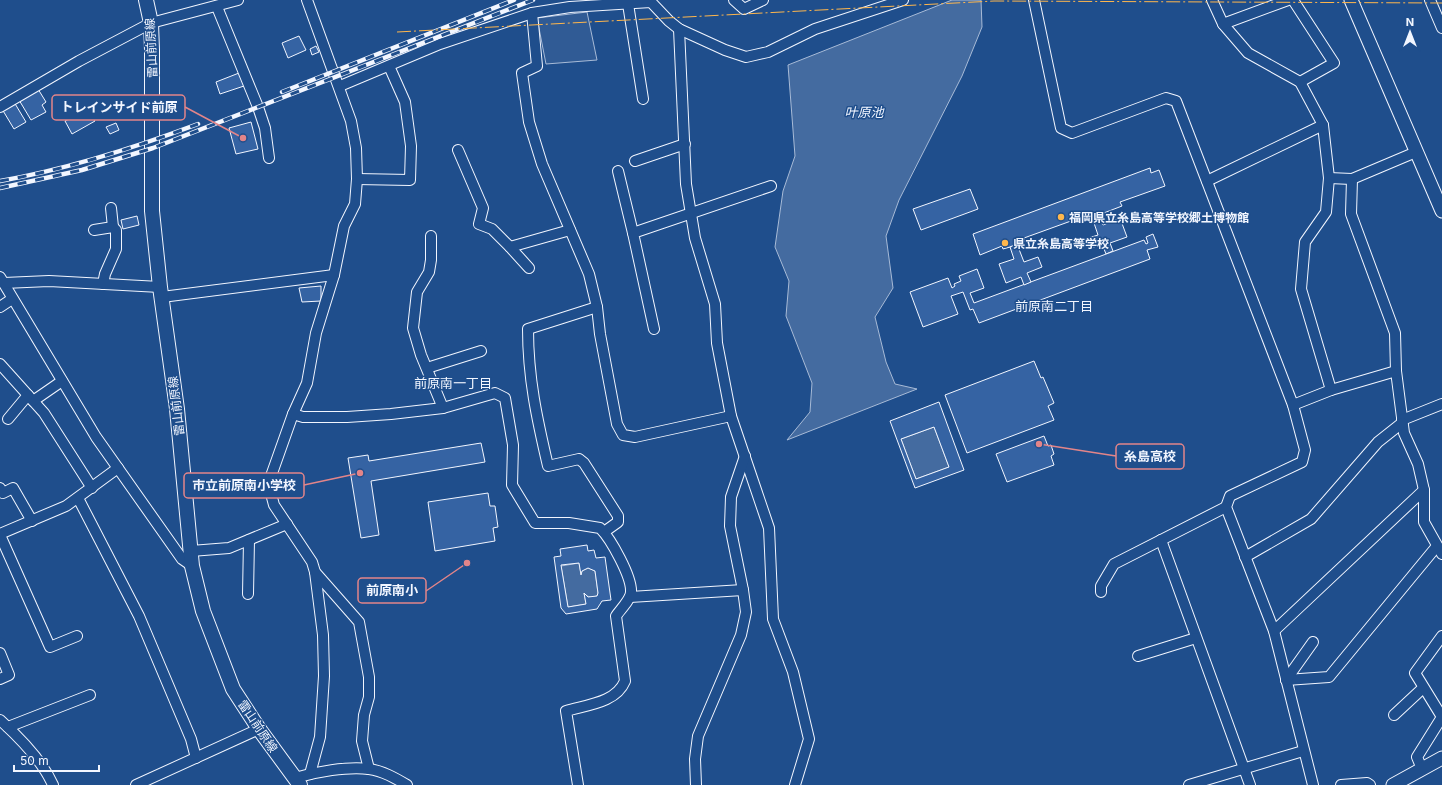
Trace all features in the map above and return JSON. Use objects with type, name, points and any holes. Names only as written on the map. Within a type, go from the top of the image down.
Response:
[{"type":"main road","name":"雷山前原線","points":[[146,0],[151,23],[153,148],[152,210],[161,292],[177,409],[192,566],[203,611],[233,689],[259,729],[298,782]]},
{"type":"street","points":[[0,107],[79,61],[151,23],[238,0]]},
{"type":"street","points":[[307,0],[340,86],[354,133],[357,179],[355,204],[344,226],[334,275],[316,333],[307,383],[294,414],[272,476],[270,490],[274,505],[312,562],[315,572],[323,635],[324,676],[320,737],[310,774]]},
{"type":"street","points":[[734,0],[744,9],[763,0]]},
{"type":"street","points":[[340,86],[440,44],[532,13],[570,7],[651,2],[668,21],[679,29],[725,50],[746,57],[768,52],[815,29],[903,0]]},
{"type":"street","points":[[1034,0],[1061,128],[1072,133],[1166,98],[1176,101],[1293,405],[1305,450],[1302,462],[1230,496],[1226,507],[1274,630],[1303,751],[1313,785]]},
{"type":"street","points":[[1212,0],[1223,24],[1248,53],[1300,82],[1323,125],[1329,178],[1326,212],[1305,242],[1301,289],[1331,390]]},
{"type":"street","points":[[1223,24],[1288,0]]},
{"type":"street","points":[[1293,0],[1334,63],[1300,82]]},
{"type":"street","points":[[1352,0],[1442,211]]},
{"type":"street","points":[[1430,0],[1440,16],[1442,28]]},
{"type":"street","points":[[219,4],[258,106],[265,128],[269,158]]},
{"type":"street","points":[[628,4],[643,99]]},
{"type":"street","points":[[532,13],[537,66],[522,73],[529,122],[542,164],[589,274],[597,307],[600,334],[617,424],[623,435],[635,437],[731,416]]},
{"type":"street","points":[[679,29],[686,184],[692,213],[694,238],[715,304],[717,343],[731,416],[769,528],[773,619],[793,672],[809,739],[795,785]]},
{"type":"street","points":[[357,179],[410,180],[411,146],[405,102],[389,66]]},
{"type":"street","points":[[1207,181],[1323,125]]},
{"type":"street","points":[[635,161],[685,144]]},
{"type":"street","points":[[458,150],[484,208],[479,224],[492,230],[529,268]]},
{"type":"street","points":[[1329,178],[1352,179],[1416,152]]},
{"type":"street","points":[[618,171],[654,329]]},
{"type":"street","points":[[1286,680],[1329,676],[1439,550],[1424,522],[1424,490],[1418,464],[1404,433],[1396,371],[1395,333],[1351,214],[1352,179]]},
{"type":"street","points":[[633,233],[771,186]]},
{"type":"street","points":[[103,284],[105,274],[116,249],[116,230],[113,227],[111,208]]},
{"type":"street","points":[[94,230],[113,227]]},
{"type":"street","points":[[510,247],[570,230]]},
{"type":"street","points":[[431,236],[431,260],[429,272],[417,292],[413,328],[443,408]]},
{"type":"street","points":[[192,566],[182,559],[118,468],[62,381],[2,280],[49,280],[103,284],[161,292],[334,275]]},
{"type":"street","points":[[0,307],[12,299]]},
{"type":"street","points":[[597,307],[528,329],[528,362],[535,410],[548,466],[552,467],[579,459],[584,463],[618,516],[618,522],[604,532]]},
{"type":"street","points":[[427,368],[481,351]]},
{"type":"street","points":[[0,364],[44,413],[92,488]]},
{"type":"street","points":[[1293,405],[1331,390],[1396,371]]},
{"type":"street","points":[[8,419],[30,398],[62,381]]},
{"type":"street","points":[[294,414],[303,417],[347,417],[443,408],[494,393],[504,398],[513,445],[512,485],[535,523],[569,523],[600,528],[624,565],[631,592],[630,597],[616,616],[624,681],[621,689],[606,700],[566,711],[578,785]]},
{"type":"street","points":[[1246,557],[1311,519],[1378,442],[1402,422],[1442,404]]},
{"type":"street","points":[[696,785],[695,759],[698,736],[741,636],[746,612],[730,526],[731,497],[745,456]]},
{"type":"street","points":[[77,636],[50,647],[0,534],[66,506],[118,468]]},
{"type":"street","points":[[0,488],[3,493],[13,488],[32,521]]},
{"type":"street","points":[[1274,630],[1424,490]]},
{"type":"street","points":[[78,498],[139,616],[191,740],[196,758]]},
{"type":"street","points":[[1101,592],[1101,586],[1114,564],[1226,507]]},
{"type":"street","points":[[191,551],[229,548],[288,524]]},
{"type":"street","points":[[248,594],[249,540]]},
{"type":"street","points":[[1161,540],[1250,785]]},
{"type":"street","points":[[315,572],[359,622],[369,677],[369,697],[364,716],[362,741],[369,769]]},
{"type":"street","points":[[630,597],[743,590]]},
{"type":"street","points":[[1422,769],[1417,757],[1442,717],[1415,673],[1442,636]]},
{"type":"street","points":[[1138,656],[1196,638]]},
{"type":"street","points":[[1286,680],[1313,642]]},
{"type":"street","points":[[0,653],[9,675],[0,679]]},
{"type":"street","points":[[1394,715],[1423,688]]},
{"type":"street","points":[[8,727],[90,695]]},
{"type":"street","points":[[0,720],[29,750],[49,776],[53,785]]},
{"type":"street","points":[[136,785],[259,729]]},
{"type":"street","points":[[1189,785],[1303,751]]},
{"type":"street","points":[[1393,785],[1442,758]]},
{"type":"street","points":[[298,782],[310,774],[318,771],[369,769],[391,776],[407,785]]},
{"type":"street","points":[[156,776],[163,785]]},
{"type":"street","points":[[1341,785],[1367,783],[1370,785]]},
{"type":"shaded area","points":[[587,12],[597,60],[546,64],[537,18]]},
{"type":"water","name":"叶原池","points":[[952,0],[981,0],[982,27],[962,76],[899,200],[886,236],[893,288],[875,317],[886,362],[895,384],[917,389],[787,440],[810,412],[812,383],[786,316],[789,281],[775,247],[783,191],[795,156],[788,65]]},
{"type":"water","points":[[934,427],[949,467],[916,479],[901,439]]},
{"type":"water","points":[[579,563],[581,574],[582,571],[588,568],[595,571],[598,593],[597,596],[592,597],[587,596],[584,593],[586,604],[568,607],[561,566]]},
{"type":"building","points":[[299,36],[306,50],[288,58],[282,43]]},
{"type":"building","points":[[316,46],[319,52],[312,55],[310,49]]},
{"type":"building","points":[[239,73],[244,86],[220,94],[216,82]]},
{"type":"building","points":[[38,89],[46,102],[42,105],[46,112],[31,120],[19,100]]},
{"type":"building","points":[[14,102],[26,122],[14,129],[2,109]]},
{"type":"building","points":[[88,109],[95,121],[72,134],[65,121]]},
{"type":"building","points":[[251,122],[258,149],[236,154],[229,128]]},
{"type":"building","points":[[116,123],[119,130],[110,134],[106,127]]},
{"type":"building","points":[[1150,168],[1151,173],[1159,170],[1165,186],[1120,202],[1122,206],[1083,221],[1082,217],[1024,238],[1025,241],[1010,247],[1003,249],[1002,246],[980,255],[973,234]]},
{"type":"building","points":[[970,189],[978,209],[921,230],[913,209]]},
{"type":"building","points":[[1099,215],[1103,225],[1120,218],[1127,237],[1110,243],[1113,251],[1106,254],[1102,244],[1089,249],[1085,239],[1098,235],[1092,217]]},
{"type":"building","points":[[137,216],[139,225],[123,229],[121,220]]},
{"type":"building","points":[[1153,234],[1158,247],[1147,250],[1150,259],[979,323],[973,309],[970,310],[963,292],[951,296],[958,314],[923,327],[910,292],[948,278],[952,288],[955,286],[954,284],[961,281],[959,276],[977,269],[984,288],[970,293],[974,303],[1144,240],[1146,244],[1148,243],[1146,237]]},
{"type":"building","points":[[1017,244],[1024,262],[1038,257],[1042,267],[1027,273],[1031,282],[1024,285],[1021,277],[1006,283],[999,264],[1014,259],[1010,247]]},
{"type":"building","points":[[321,286],[321,301],[302,302],[299,288]]},
{"type":"building","points":[[1034,361],[1041,378],[1043,377],[1054,403],[1048,406],[1054,420],[967,453],[945,395]]},
{"type":"building","points":[[939,402],[964,470],[915,488],[890,421]],"holes":[[[934,427],[949,467],[916,479],[901,439]]]},
{"type":"building","points":[[1044,436],[1048,446],[1051,445],[1054,454],[1051,456],[1054,465],[1007,482],[996,454]]},
{"type":"building","points":[[481,443],[485,462],[371,481],[379,535],[361,538],[348,458],[368,455],[369,461]]},
{"type":"building","points":[[488,493],[490,506],[495,506],[498,527],[493,528],[495,541],[435,551],[428,502]]},
{"type":"building","points":[[587,545],[588,551],[594,550],[596,558],[605,557],[611,600],[602,601],[597,609],[566,614],[561,608],[554,557],[561,556],[560,549]],"holes":[[[579,563],[581,575],[582,571],[588,568],[595,571],[598,593],[597,596],[588,597],[584,593],[586,604],[568,607],[561,565]]]},
{"type":"railway","points":[[282,92],[514,0]]},
{"type":"railway","points":[[0,188],[82,170],[153,148],[533,0]]},
{"type":"railway","points":[[0,181],[76,164],[198,124]]},
{"type":"power","points":[[397,32],[994,1],[1442,3]]},
{"type":"place","name":"トレインサイド前原","points":[[243,138]]},
{"type":"place","name":"福岡県立糸島高等学校郷土博物館","points":[[1061,217]]},
{"type":"place","name":"県立糸島高等学校","points":[[1005,243]]},
{"type":"place","name":"糸島高校","points":[[1039,444]]},
{"type":"place","name":"市立前原南小学校","points":[[360,473]]},
{"type":"place","name":"前原南小","points":[[467,563]]},
{"type":"district","name":"前原南二丁目","points":[[1054,306]]},
{"type":"district","name":"前原南一丁目","points":[[453,383]]}]
